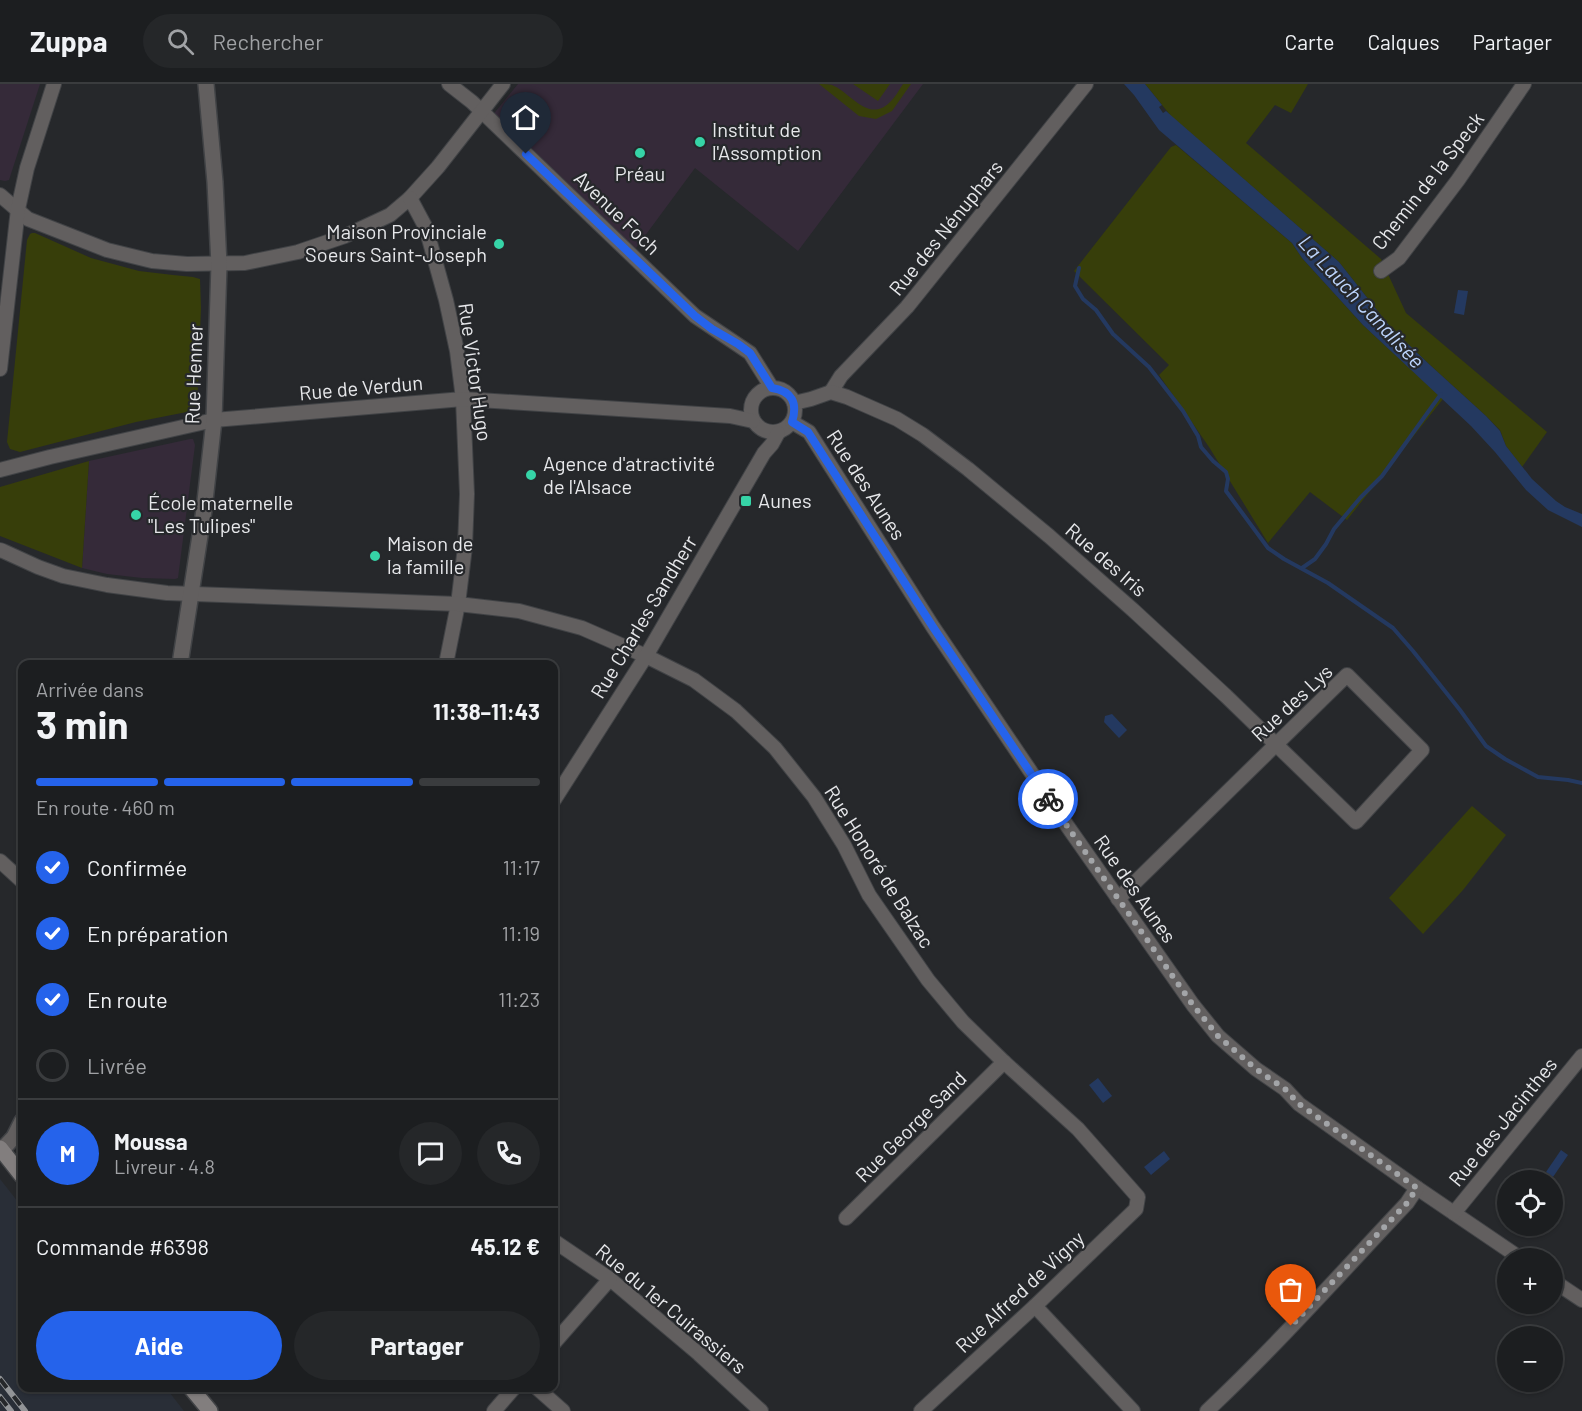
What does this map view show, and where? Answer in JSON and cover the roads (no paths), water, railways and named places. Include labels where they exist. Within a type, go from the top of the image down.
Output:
[{"type":"main road","points":[[0,1150],[18,1171]]},
{"type":"main road","points":[[194,1392],[210,1411]]},
{"type":"street","points":[[0,369],[18,209],[27,168],[54,84]]},
{"type":"street","name":"Rue Henner","points":[[181,660],[204,510],[214,420],[219,265],[215,182],[206,84]]},
{"type":"street","name":"Avenue Foch","points":[[449,84],[472,102],[695,316],[750,353],[759,367],[766,390]]},
{"type":"street","points":[[0,195],[28,219],[107,250],[152,261],[219,265],[245,263],[298,252],[335,239],[390,214],[410,198],[438,167],[503,84]]},
{"type":"street","name":"Rue des Nénuphars","points":[[831,392],[842,376],[914,298],[1086,84]]},
{"type":"street","name":"Chemin de la Speck","points":[[1381,271],[1399,258],[1458,180],[1524,84]]},
{"type":"street","name":"Rue Victor Hugo","points":[[410,198],[426,228],[446,300],[457,351],[463,399],[467,494],[465,547],[458,604],[447,660]]},
{"type":"street","points":[[757,426],[778,433],[786,429],[795,413],[794,403],[789,395],[781,390],[766,390],[754,399],[751,406],[764,453]]},
{"type":"street","points":[[794,403],[831,392]]},
{"type":"street","name":"Rue des Iris","points":[[831,392],[897,419],[923,435],[968,469],[1133,610],[1356,822]]},
{"type":"street","name":"Rue de Verdun","points":[[0,470],[214,420],[463,399],[730,416],[757,426]]},
{"type":"street","name":"Rue de Verdun","points":[[730,416],[751,406]]},
{"type":"street","name":"Rue des Aunes","points":[[792,422],[808,432],[939,636],[1061,818],[1193,1005],[1218,1036],[1256,1069],[1285,1089],[1299,1104],[1505,1248]]},
{"type":"street","name":"Rue Charles Sandherr","points":[[558,794],[645,656],[778,433]]},
{"type":"street","name":"Rue Honoré de Balzac","points":[[0,550],[63,576],[166,593],[458,604],[519,611],[582,628],[694,680],[736,711],[775,747],[814,796],[844,845],[868,895],[928,981],[963,1022],[1078,1129],[1138,1197]]},
{"type":"street","name":"Rue des Lys","points":[[1118,899],[1347,675],[1422,750],[1356,822]]},
{"type":"street","points":[[0,861],[18,877]]},
{"type":"street","name":"Rue des Jacinthes","points":[[1454,1213],[1582,1056]]},
{"type":"street","name":"Rue George Sand","points":[[846,1218],[1004,1062]]},
{"type":"street","points":[[0,1150],[14,1137],[18,1128]]},
{"type":"street","points":[[1207,1411],[1305,1312],[1407,1203],[1417,1188]]},
{"type":"street","name":"Rue Alfred de Vigny","points":[[921,1411],[1136,1209],[1138,1197]]},
{"type":"street","name":"Rue du 1er Cuirassiers","points":[[558,1244],[610,1279],[699,1354],[761,1411]]},
{"type":"street","points":[[558,1338],[610,1279]]},
{"type":"street","points":[[1563,1287],[1582,1300]]},
{"type":"street","points":[[1035,1306],[1133,1411]]},
{"type":"street","points":[[494,1411],[511,1392]]},
{"type":"street","points":[[542,1392],[564,1411]]},
{"type":"water","name":"La Lauch Canalisée","points":[[1124,84],[1145,84],[1162,105],[1159,107],[1163,113],[1166,111],[1339,262],[1391,328],[1500,431],[1506,446],[1532,479],[1556,501],[1582,514],[1582,527],[1548,510],[1526,490],[1471,426],[1363,325],[1302,258],[1292,243],[1159,130]]},
{"type":"water","points":[[1458,290],[1468,291],[1464,315],[1454,313]]},
{"type":"water","points":[[1112,714],[1127,730],[1119,738],[1104,722],[1105,716]]},
{"type":"water","points":[[1098,1078],[1112,1096],[1103,1103],[1089,1085]]},
{"type":"water","points":[[1561,1150],[1568,1155],[1558,1170],[1547,1170]]},
{"type":"water","points":[[1164,1151],[1170,1159],[1151,1175],[1144,1167]]},
{"type":"waterway","points":[[1079,268],[1075,286],[1083,299],[1096,310],[1113,334],[1149,367],[1183,411],[1198,436],[1201,447],[1226,472],[1228,479],[1226,491],[1268,548],[1328,583],[1393,628],[1460,710],[1486,746],[1538,777],[1582,783]]},
{"type":"waterway","points":[[1302,568],[1315,559],[1334,529],[1382,476],[1441,394]]},
{"type":"railway","points":[[0,1379],[25,1411]]},
{"type":"railway","points":[[0,1397],[11,1411]]},
{"type":"place","name":"Institut de l'Assomption","points":[[700,142]]},
{"type":"place","name":"Préau","points":[[640,153]]},
{"type":"place","name":"Maison Provinciale Soeurs Saint-Joseph","points":[[499,244]]},
{"type":"place","name":"Agence d'atractivité de l'Alsace","points":[[531,475]]},
{"type":"place","name":"Aunes","points":[[746,501]]},
{"type":"place","name":"École maternelle \"Les Tulipes\"","points":[[136,515]]},
{"type":"place","name":"Maison de la famille","points":[[375,556]]}]
